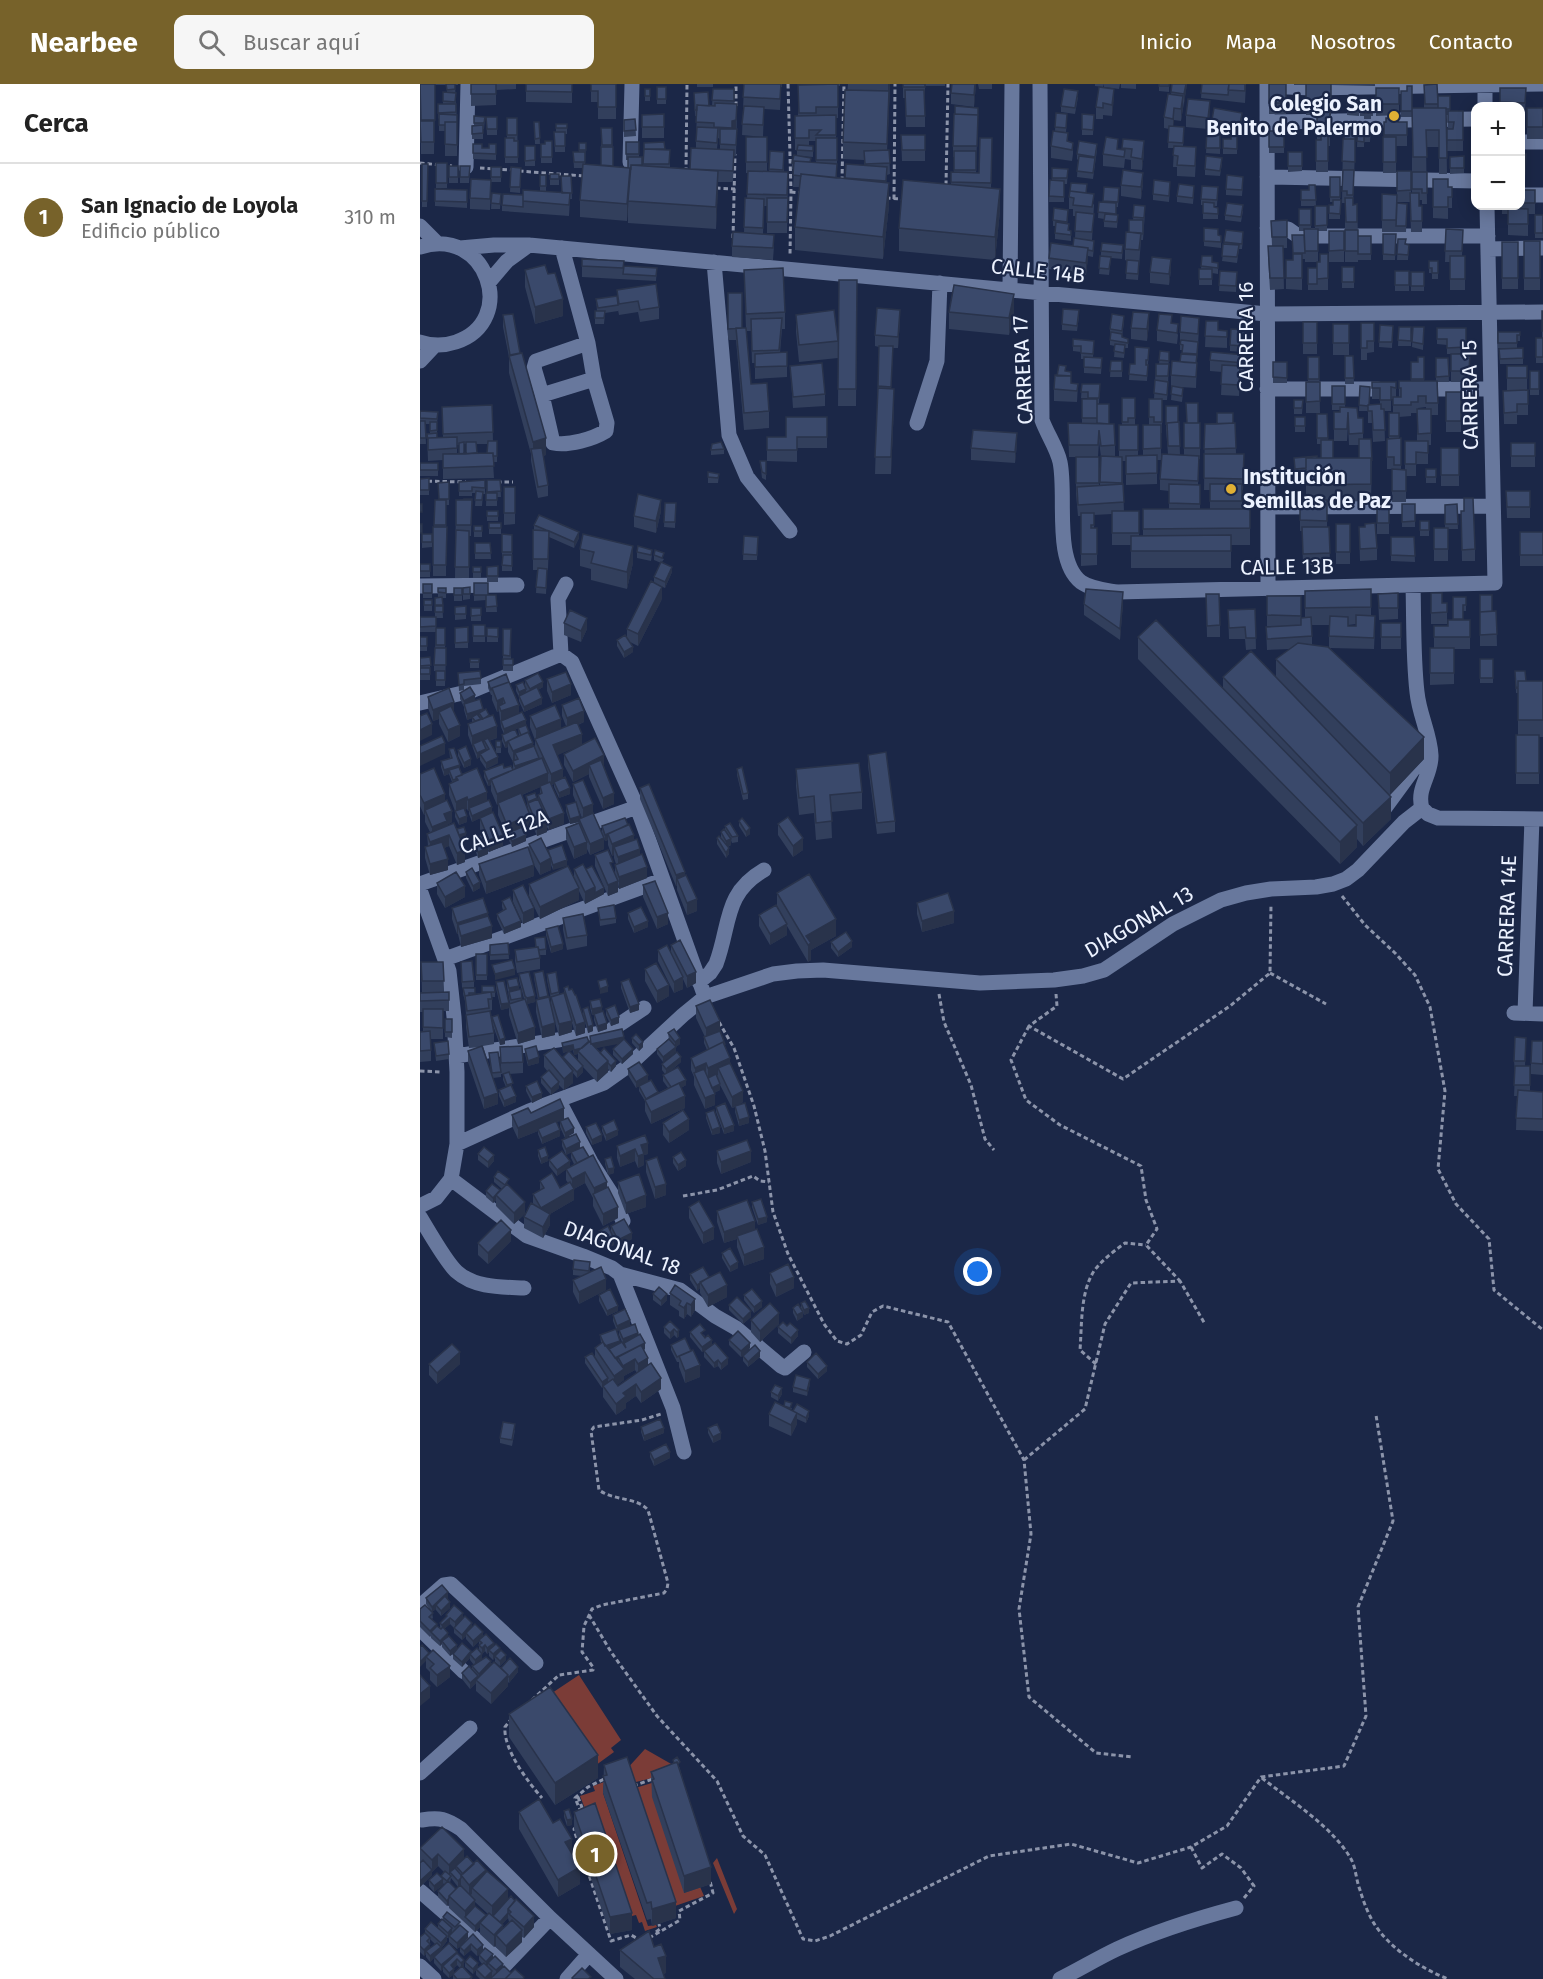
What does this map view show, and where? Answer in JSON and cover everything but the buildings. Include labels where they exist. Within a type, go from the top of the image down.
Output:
[{"type":"street","points":[[465,167],[468,84]]},
{"type":"street","points":[[629,180],[632,84]]},
{"type":"street","points":[[1010,289],[1012,84]]},
{"type":"street","name":"CARRERA 17","points":[[1040,84],[1042,420],[1060,463],[1065,555],[1071,571],[1082,582]]},
{"type":"street","points":[[1267,85],[1312,88],[1543,84]]},
{"type":"street","name":"CARRERA 16","points":[[1267,85],[1268,589]]},
{"type":"street","points":[[1485,85],[1485,102]]},
{"type":"street","points":[[1267,122],[1471,119]]},
{"type":"street","points":[[1525,142],[1543,142]]},
{"type":"street","points":[[1267,177],[1471,181]]},
{"type":"street","points":[[1525,195],[1543,195]]},
{"type":"street","name":"CARRERA 15","points":[[1487,210],[1495,583]]},
{"type":"street","points":[[420,226],[437,243]]},
{"type":"street","points":[[1267,228],[1288,229],[1298,236],[1488,242],[1543,248]]},
{"type":"street","points":[[420,247],[437,243],[460,248],[478,262],[489,282],[489,306],[478,327],[459,342],[428,344],[420,361]]},
{"type":"street","points":[[489,282],[507,261],[529,245]]},
{"type":"street","name":"CALLE 14B","points":[[460,248],[529,245],[1010,289],[1158,306],[1267,314],[1543,312]]},
{"type":"street","points":[[562,248],[588,343],[594,379],[607,423],[606,430],[599,435],[562,444],[553,443],[534,368],[536,361],[588,343]]},
{"type":"street","points":[[714,262],[729,435],[747,477],[790,531]]},
{"type":"street","points":[[917,423],[937,361],[940,283]]},
{"type":"street","points":[[542,395],[594,379]]},
{"type":"street","points":[[1267,390],[1491,388]]},
{"type":"street","points":[[1267,507],[1493,506]]},
{"type":"street","name":"CALLE 13B","points":[[1082,582],[1098,589],[1117,592],[1495,583]]},
{"type":"street","points":[[561,654],[558,598],[566,584]]},
{"type":"street","points":[[420,586],[517,585]]},
{"type":"street","points":[[1413,585],[1419,710],[1430,746],[1430,767],[1420,791],[1422,808],[1428,814],[1438,818],[1537,819]]},
{"type":"street","points":[[420,704],[471,691],[561,654]]},
{"type":"street","points":[[561,654],[572,662],[637,807],[705,997]]},
{"type":"street","points":[[1370,825],[1382,804],[1430,746]]},
{"type":"street","name":"CALLE 12A","points":[[420,884],[637,807]]},
{"type":"street","name":"DIAGONAL 13","points":[[457,1144],[509,1120],[604,1083],[705,997],[773,974],[797,971],[823,970],[980,983],[1054,980],[1083,976],[1104,970],[1173,924],[1221,900],[1271,889],[1334,884],[1346,879],[1358,870],[1391,834],[1422,808]]},
{"type":"street","name":"CARRERA 14E","points":[[1537,819],[1520,1013],[1543,1014]]},
{"type":"street","points":[[699,982],[710,973],[716,964],[732,904],[738,892],[749,879],[764,870]]},
{"type":"street","points":[[445,959],[663,880]]},
{"type":"street","points":[[420,890],[449,971],[457,1072],[457,1144],[451,1179],[436,1198],[420,1206]]},
{"type":"street","points":[[456,1056],[608,1032],[644,1008]]},
{"type":"street","points":[[559,1101],[591,1162],[611,1193],[623,1221]]},
{"type":"street","name":"DIAGONAL 18","points":[[451,1179],[527,1236],[583,1256],[612,1268],[620,1274],[680,1290],[715,1316],[736,1328],[785,1368],[804,1353]]},
{"type":"street","points":[[420,1217],[456,1271],[475,1282],[492,1286],[524,1288]]},
{"type":"street","points":[[620,1274],[673,1408],[684,1452]]},
{"type":"street","points":[[420,1606],[444,1585],[451,1584],[536,1663]]},
{"type":"street","points":[[420,1629],[464,1672]]},
{"type":"street","points":[[420,1773],[470,1728]]},
{"type":"street","points":[[421,1820],[447,1819],[461,1829],[550,1918],[616,1979]]},
{"type":"street","points":[[420,1891],[505,1965],[550,1918]]},
{"type":"street","points":[[1060,1979],[1116,1949],[1188,1921],[1236,1908]]},
{"type":"street","points":[[567,1979],[589,1954]]},
{"type":"street","points":[[420,1966],[434,1979]]},
{"type":"path","points":[[686,174],[687,84]]},
{"type":"path","points":[[736,84],[736,107]]},
{"type":"path","points":[[788,84],[791,192],[790,269]]},
{"type":"path","points":[[842,184],[844,84]]},
{"type":"path","points":[[894,199],[895,84]]},
{"type":"path","points":[[946,190],[948,84]]},
{"type":"path","points":[[732,263],[735,154]]},
{"type":"path","points":[[420,163],[594,177]]},
{"type":"path","points":[[715,188],[735,189]]},
{"type":"path","points":[[791,192],[811,193]]},
{"type":"path","points":[[883,198],[904,199]]},
{"type":"path","points":[[420,481],[466,482]]},
{"type":"path","points":[[490,482],[513,482]]},
{"type":"path","points":[[1334,884],[1365,926],[1415,975],[1430,1007],[1445,1091],[1438,1169],[1456,1204],[1489,1239],[1494,1290],[1543,1330]]},
{"type":"path","points":[[1029,1026],[1123,1078],[1230,1006],[1270,973],[1271,889]]},
{"type":"path","points":[[1270,973],[1326,1004]]},
{"type":"path","points":[[936,980],[944,1022],[971,1085],[985,1139],[994,1150]]},
{"type":"path","points":[[1054,980],[1057,1006],[1029,1026],[1011,1060],[1026,1100],[1060,1125],[1141,1166],[1146,1200],[1157,1229],[1146,1245]]},
{"type":"path","points":[[705,997],[734,1048],[754,1106],[765,1151],[773,1212],[788,1254],[824,1324],[837,1341],[847,1344],[861,1335],[872,1312],[883,1306],[948,1322],[1023,1460],[1031,1534],[1019,1609],[1029,1697],[1096,1753],[1133,1757]]},
{"type":"path","points":[[420,1071],[457,1072]]},
{"type":"path","points":[[683,1196],[717,1190],[753,1176],[760,1181],[770,1182]]},
{"type":"path","points":[[1096,1364],[1080,1350],[1085,1296],[1093,1273],[1102,1261],[1125,1243],[1146,1245],[1180,1281],[1204,1324]]},
{"type":"path","points":[[1023,1460],[1085,1409],[1105,1324],[1131,1283],[1180,1281]]},
{"type":"path","points":[[526,1706],[559,1675],[593,1670],[582,1652],[584,1626],[592,1609],[664,1593],[667,1589],[668,1583],[648,1510],[643,1504],[618,1499],[599,1490],[591,1431],[594,1427],[648,1419],[673,1408]]},
{"type":"path","points":[[589,1615],[611,1652],[657,1716],[717,1781],[743,1836],[765,1855],[803,1939],[815,1941],[830,1936],[989,1856],[1071,1844],[1138,1863],[1191,1847],[1227,1826],[1261,1777],[1344,1766],[1366,1716],[1358,1607],[1393,1521],[1376,1415]]},
{"type":"path","points":[[517,1713],[505,1727],[506,1744],[522,1769],[524,1777],[543,1798]]},
{"type":"path","points":[[584,1820],[575,1798],[588,1787],[608,1777]]},
{"type":"path","points":[[1261,1777],[1309,1815],[1339,1843],[1352,1861],[1359,1889],[1372,1920],[1385,1938],[1428,1971],[1448,1979]]},
{"type":"path","points":[[632,1789],[631,1781],[636,1785],[656,1779]]},
{"type":"path","points":[[578,1796],[585,1814]]},
{"type":"path","points":[[579,1824],[574,1828],[611,1941],[631,1935],[643,1942]]},
{"type":"path","points":[[1191,1847],[1202,1868],[1222,1854],[1241,1868],[1254,1886],[1236,1908]]},
{"type":"path","points":[[638,1944],[680,1920],[679,1911],[713,1893],[708,1873]]},
{"type":"path","points":[[699,1884],[710,1880]]},
{"type":"path","points":[[675,1914],[680,1916]]},
{"type":"path","points":[[652,1921],[663,1918]]},
{"type":"path","points":[[653,1936],[660,1929],[659,1924]]},
{"type":"path","points":[[631,1935],[632,1930]]},
{"type":"shaded area","points":[[579,1675],[621,1740],[611,1748],[614,1752],[592,1768],[543,1699]]},
{"type":"shaded area","points":[[645,1749],[673,1765],[668,1774],[636,1782],[625,1771]]},
{"type":"shaded area","points":[[604,1782],[603,1793],[648,1926],[656,1925],[657,1927],[645,1931],[636,1915],[628,1917],[580,1796],[595,1791],[593,1786]]},
{"type":"shaded area","points":[[655,1782],[704,1896],[672,1907],[632,1789]]},
{"type":"shaded area","points":[[717,1858],[737,1909],[734,1914],[713,1863]]},
{"type":"place","name":"Colegio San Benito de Palermo","points":[[1394,116]]},
{"type":"place","name":"Institución Semillas de Paz","points":[[1231,489]]},
{"type":"place","name":"San Ignacio de Loyola","points":[[595,1854]]}]
